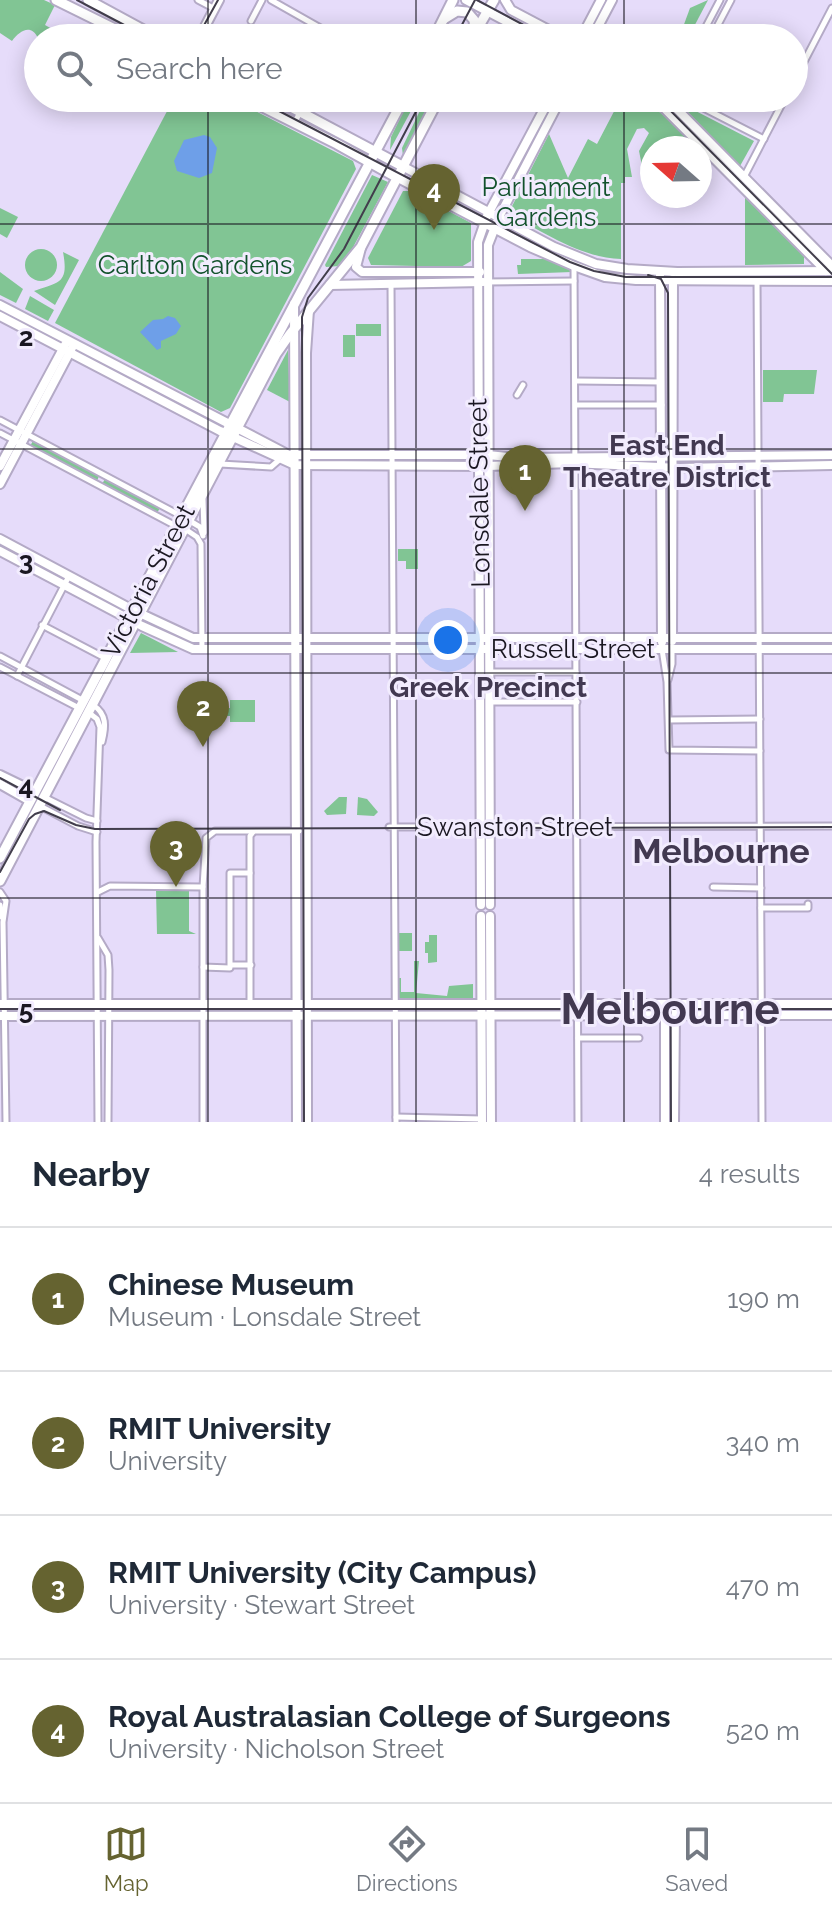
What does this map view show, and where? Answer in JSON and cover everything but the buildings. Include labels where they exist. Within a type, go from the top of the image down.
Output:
[{"type":"main road","points":[[56,0],[103,24]]},
{"type":"main road","points":[[441,24],[452,0]]},
{"type":"main road","points":[[480,24],[494,0]]},
{"type":"main road","points":[[90,1],[132,24]]},
{"type":"main road","points":[[444,19],[457,11],[467,12],[474,24]]},
{"type":"main road","points":[[274,112],[398,178]]},
{"type":"main road","points":[[300,112],[404,167]]},
{"type":"main road","name":"Victoria Street","points":[[0,881],[37,799],[397,112]]},
{"type":"main road","name":"Victoria Street","points":[[184,523],[203,494],[232,431],[276,354],[361,247],[431,112]]},
{"type":"main road","name":"Victoria Street","points":[[86,707],[107,659],[134,616]]},
{"type":"main road","name":"Victoria Street","points":[[0,858],[37,799]]},
{"type":"street","points":[[198,0],[217,4],[206,24]]},
{"type":"street","points":[[251,21],[262,0]]},
{"type":"street","points":[[271,0],[314,24]]},
{"type":"street","points":[[466,0],[511,24]]},
{"type":"street","points":[[505,0],[511,10],[538,24]]},
{"type":"street","points":[[588,24],[601,0]]},
{"type":"street","points":[[599,24],[612,0]]},
{"type":"street","points":[[707,24],[720,0]]},
{"type":"street","points":[[719,24],[731,0]]},
{"type":"street","points":[[84,15],[90,1]]},
{"type":"street","points":[[808,54],[832,8]]},
{"type":"street","points":[[709,20],[716,24]]},
{"type":"street","points":[[295,122],[300,112]]},
{"type":"street","points":[[493,228],[548,112]]},
{"type":"street","points":[[683,112],[717,155],[831,273]]},
{"type":"street","points":[[698,112],[764,139]]},
{"type":"street","points":[[742,180],[778,112]]},
{"type":"street","name":"Lonsdale Street","points":[[486,905],[483,357],[478,242],[489,211],[540,126]]},
{"type":"street","points":[[404,167],[489,211],[574,262],[660,276]]},
{"type":"street","points":[[398,178],[493,228],[605,277],[626,280],[660,276],[831,273]]},
{"type":"street","points":[[742,180],[812,257],[831,273]]},
{"type":"street","name":"Lonsdale Street","points":[[482,282],[488,272],[488,245],[493,228]]},
{"type":"street","points":[[361,247],[357,270],[391,278],[482,282],[574,281]]},
{"type":"street","points":[[804,272],[813,267],[812,257]]},
{"type":"street","points":[[574,262],[578,1122]]},
{"type":"street","points":[[330,285],[488,272]]},
{"type":"street","points":[[757,276],[831,273]]},
{"type":"street","points":[[660,276],[662,405],[667,461]]},
{"type":"street","points":[[672,276],[667,461],[669,750],[760,751]]},
{"type":"street","points":[[757,276],[762,1122]]},
{"type":"street","points":[[391,278],[386,466],[393,638],[396,1120],[486,1120],[486,916]]},
{"type":"street","points":[[294,304],[297,1122]]},
{"type":"street","points":[[0,305],[68,346],[295,461]]},
{"type":"street","points":[[307,1122],[306,348],[310,309]]},
{"type":"street","points":[[0,316],[68,346]]},
{"type":"street","points":[[0,484],[18,442],[68,346]]},
{"type":"street","points":[[576,381],[662,382]]},
{"type":"street","points":[[517,395],[523,385]]},
{"type":"street","points":[[576,405],[662,405]]},
{"type":"street","points":[[0,420],[184,523],[199,540],[201,554]]},
{"type":"street","points":[[232,431],[279,460],[386,466],[484,466],[576,460]]},
{"type":"street","points":[[0,433],[184,523],[200,527],[203,536]]},
{"type":"street","points":[[0,466],[18,442]]},
{"type":"street","points":[[306,461],[386,455],[667,461],[707,455],[832,455]]},
{"type":"street","points":[[429,466],[430,455]]},
{"type":"street","points":[[464,455],[464,466]]},
{"type":"street","points":[[707,455],[707,468]]},
{"type":"street","points":[[219,464],[271,467],[279,460]]},
{"type":"street","points":[[667,461],[707,468],[832,465]]},
{"type":"street","points":[[202,649],[203,494]]},
{"type":"street","points":[[0,539],[66,580],[134,616]]},
{"type":"street","points":[[0,551],[66,580]]},
{"type":"street","points":[[17,676],[66,580]]},
{"type":"street","name":"Russell Street","points":[[134,616],[187,648],[202,649],[485,649],[548,643]]},
{"type":"street","name":"Russell Street","points":[[134,616],[189,637],[202,638],[485,638],[667,649],[832,649]]},
{"type":"street","points":[[42,625],[107,659]]},
{"type":"street","points":[[251,638],[251,649]]},
{"type":"street","points":[[449,638],[450,649]]},
{"type":"street","name":"Russell Street","points":[[597,644],[667,638],[832,638]]},
{"type":"street","name":"Lonsdale Street","points":[[485,649],[490,672],[485,736]]},
{"type":"street","points":[[0,656],[86,707]]},
{"type":"street","points":[[9,661],[2,668],[101,711],[104,720],[97,821],[98,1122]]},
{"type":"street","points":[[490,672],[576,672]]},
{"type":"street","points":[[490,702],[577,702]]},
{"type":"street","points":[[669,720],[760,719]]},
{"type":"street","points":[[0,775],[78,826],[97,832]]},
{"type":"street","points":[[0,784],[97,821]]},
{"type":"street","points":[[203,1122],[203,887],[206,838],[215,831],[254,831],[294,825],[307,827]]},
{"type":"street","name":"Swanston Street","points":[[392,827],[832,826]]},
{"type":"street","points":[[250,1005],[250,836],[254,831]]},
{"type":"street","points":[[250,873],[230,873],[230,965],[251,965]]},
{"type":"street","points":[[97,893],[105,888],[203,887]]},
{"type":"street","points":[[713,887],[761,888]]},
{"type":"street","points":[[98,907],[100,894],[105,888]]},
{"type":"street","points":[[0,892],[6,901],[2,1004],[6,1122]]},
{"type":"street","points":[[761,908],[808,908],[808,904]]},
{"type":"street","points":[[0,905],[3,922]]},
{"type":"street","points":[[98,937],[108,955],[108,1122]]},
{"type":"street","points":[[203,967],[230,968]]},
{"type":"street","points":[[2,1004],[486,1004],[670,1015],[832,1015]]},
{"type":"street","points":[[670,1004],[674,1122]]},
{"type":"street","points":[[2,1016],[486,1015],[670,1004],[832,1004]]},
{"type":"street","points":[[665,1122],[670,1015]]},
{"type":"street","points":[[578,1038],[639,1038]]},
{"type":"green space","points":[[0,0],[44,0],[55,5],[46,24],[24,24],[24,31],[12,41],[0,33]]},
{"type":"green space","points":[[708,0],[695,24],[684,24],[690,8]]},
{"type":"green space","name":"Carlton Gardens","points":[[167,112],[257,112],[353,161],[356,169],[230,408],[221,412],[55,323]]},
{"type":"green space","points":[[403,112],[410,112],[390,150],[391,137]]},
{"type":"green space","points":[[419,112],[427,112],[403,156],[402,148]]},
{"type":"green space","name":"Parliament Gardens","points":[[614,112],[659,112],[686,136],[647,136],[649,133],[644,128],[637,129],[627,149],[632,177],[625,177],[625,183],[621,183],[621,259],[577,249],[508,214],[549,134],[568,178],[588,139],[597,144]]},
{"type":"green space","points":[[688,112],[698,112],[754,141],[740,166]]},
{"type":"green space","points":[[372,175],[388,182],[350,253],[339,266],[326,267],[325,265]]},
{"type":"green space","points":[[403,191],[411,191],[471,223],[471,261],[461,267],[371,265],[368,258]]},
{"type":"green space","points":[[745,196],[804,256],[804,264],[745,265]]},
{"type":"green space","points":[[0,208],[18,217],[7,238],[0,234]]},
{"type":"green space","points":[[41,249],[52,254],[57,265],[52,276],[41,281],[30,276],[25,265],[30,254]]},
{"type":"green space","points":[[63,252],[79,260],[55,305],[34,291],[50,286],[63,276]]},
{"type":"green space","points":[[521,259],[551,259],[572,269],[572,272],[518,274],[517,265],[521,265]]},
{"type":"green space","points":[[0,272],[23,289],[16,303],[0,295]]},
{"type":"green space","points":[[30,296],[54,310],[48,321],[25,309]]},
{"type":"green space","points":[[356,324],[381,324],[381,336],[356,336]]},
{"type":"green space","points":[[343,335],[355,335],[355,357],[343,357]]},
{"type":"green space","points":[[288,350],[290,402],[267,390]]},
{"type":"green space","points":[[763,370],[817,370],[814,394],[784,394],[783,402],[763,402]]},
{"type":"green space","points":[[33,441],[99,476],[97,481],[30,446]]},
{"type":"green space","points":[[105,479],[160,508],[157,513],[102,484]]},
{"type":"green space","points":[[398,549],[418,549],[418,569],[406,569],[406,561],[398,561]]},
{"type":"green space","points":[[141,633],[178,652],[130,653]]},
{"type":"green space","points":[[230,700],[255,700],[255,722],[230,722],[230,716],[222,716],[222,708],[230,708]]},
{"type":"green space","points":[[339,797],[347,797],[346,814],[327,815],[324,811]]},
{"type":"green space","points":[[358,797],[367,799],[378,812],[374,816],[357,815]]},
{"type":"green space","points":[[156,890],[189,890],[189,931],[196,934],[157,934]]},
{"type":"green space","points":[[398,933],[412,933],[412,951],[398,951]]},
{"type":"green space","points":[[429,935],[437,935],[437,962],[428,963],[428,953],[425,953]]},
{"type":"green space","points":[[414,961],[419,961],[416,993],[447,996],[449,986],[473,984],[473,1000],[399,1001],[398,978],[401,978],[401,992],[414,992]]},
{"type":"water","points":[[204,135],[210,137],[217,148],[212,173],[199,178],[177,171],[174,161],[184,140]]},
{"type":"water","points":[[168,316],[175,318],[181,326],[176,334],[161,341],[161,348],[157,350],[140,332],[153,320]]},
{"type":"tram line","points":[[77,0],[122,24]]},
{"type":"tram line","points":[[205,24],[218,0]]},
{"type":"tram line","points":[[462,24],[475,0]]},
{"type":"tram line","points":[[477,0],[522,24]]},
{"type":"tram line","points":[[281,112],[570,262],[594,271],[626,277],[832,277]]},
{"type":"tram line","points":[[304,1122],[302,317],[308,298],[344,249],[416,112]]},
{"type":"tram line","points":[[672,112],[832,274]]},
{"type":"tram line","points":[[648,275],[661,279],[668,293],[671,1122]]},
{"type":"tram line","points":[[0,778],[60,810]]},
{"type":"tram line","points":[[0,872],[29,819],[44,811],[76,825],[95,829],[832,827]]},
{"type":"tram line","points":[[0,1009],[832,1009]]},
{"type":"place","name":"Royal Australasian College of Surgeons","points":[[434,230]]},
{"type":"place","name":"Chinese Museum","points":[[525,511]]},
{"type":"place","name":"RMIT University","points":[[203,747]]},
{"type":"place","name":"RMIT University (City Campus)","points":[[176,887]]},
{"type":"district","name":"East End Theatre District","points":[[667,461]]},
{"type":"district","name":"Greek Precinct","points":[[488,687]]},
{"type":"district","name":"Melbourne","points":[[721,851]]},
{"type":"district","name":"Melbourne","points":[[670,1009]]}]
